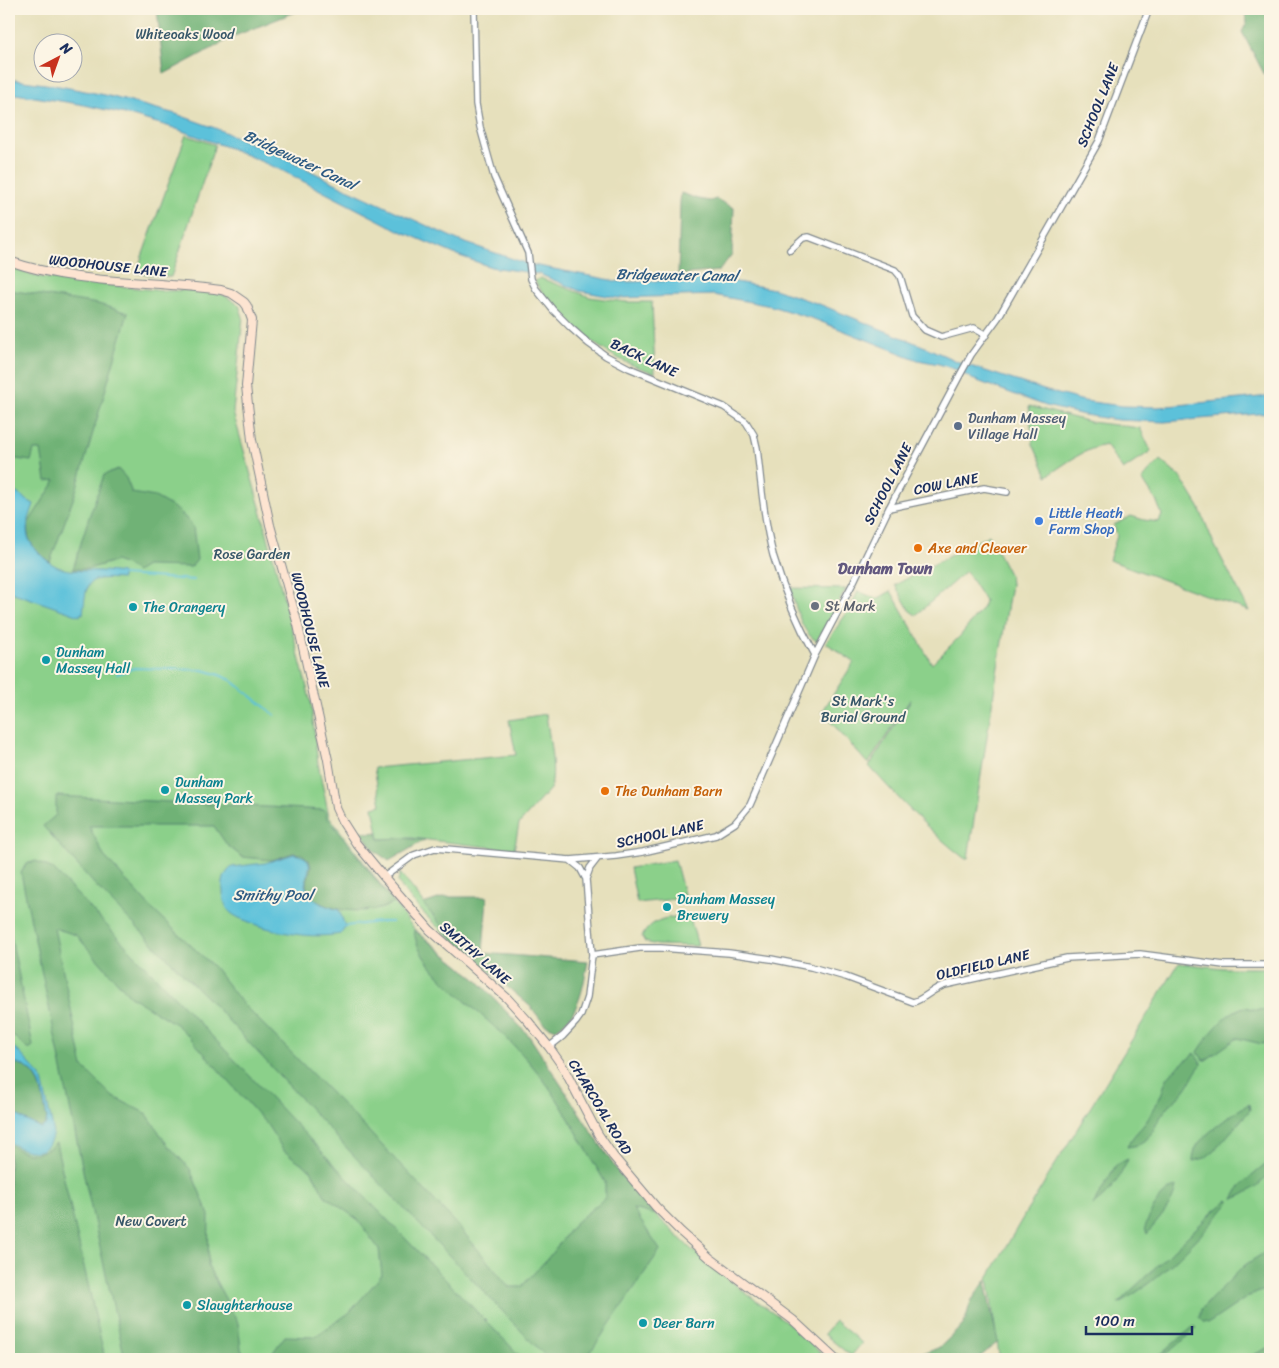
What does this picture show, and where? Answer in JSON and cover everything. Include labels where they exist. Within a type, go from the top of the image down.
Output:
[{"type":"main road","name":"WOODHOUSE LANE","points":[[9,261],[60,275],[221,290],[231,293],[247,306],[252,320],[246,386],[252,440],[270,525],[298,624],[328,760],[336,808],[356,842],[384,877]]},
{"type":"main road","name":"SMITHY LANE","points":[[384,877],[430,930],[507,998],[549,1047]]},
{"type":"main road","name":"CHARCOAL ROAD","points":[[549,1047],[575,1089],[598,1134],[613,1156],[656,1207],[680,1232],[710,1258],[792,1320],[835,1359]]},
{"type":"street","name":"BACK LANE","points":[[474,9],[476,104],[480,127],[494,177],[529,257],[530,275],[536,289],[552,310],[588,343],[606,356],[629,368],[724,407],[746,422],[754,435],[757,448],[768,530],[776,562],[797,619],[815,655]]},
{"type":"street","name":"SCHOOL LANE","points":[[570,860],[597,859],[643,852],[704,839],[716,835],[735,823],[750,805],[815,655],[889,508],[968,361],[998,318],[1099,141],[1149,9]]},
{"type":"street","points":[[790,250],[803,238],[809,237],[895,270],[900,276],[912,316],[925,330],[941,337],[974,328],[986,334]]},
{"type":"street","name":"COW LANE","points":[[889,508],[984,488],[1008,492]]},
{"type":"street","points":[[384,877],[414,854],[435,848],[570,860],[580,868],[586,879],[592,955],[587,997],[581,1015],[570,1029],[549,1047]]},
{"type":"street","points":[[586,879],[590,868],[597,859]]},
{"type":"street","name":"OLDFIELD LANE","points":[[592,955],[640,948],[661,948],[729,953],[771,959],[812,967],[846,977],[913,1002],[919,1000],[934,988],[945,985],[1083,956],[1140,954],[1224,965],[1270,965]]},
{"type":"green space","name":"Whiteoaks Wood","points":[[157,9],[303,9],[237,35],[164,74]]},
{"type":"green space","points":[[1270,9],[1270,85],[1242,32],[1247,22],[1244,10]]},
{"type":"green space","points":[[186,135],[215,145],[171,277],[136,273]]},
{"type":"green space","points":[[681,193],[698,199],[710,201],[716,199],[734,208],[732,254],[719,271],[678,275]]},
{"type":"green space","name":"Dunham Massey Park","points":[[9,267],[40,277],[163,291],[201,290],[224,295],[239,305],[243,317],[233,412],[262,514],[311,703],[318,764],[329,816],[414,929],[477,980],[529,1036],[618,1172],[656,1215],[691,1249],[747,1294],[790,1324],[827,1359],[9,1359]]},
{"type":"green space","points":[[540,278],[590,297],[626,302],[652,302],[655,373],[621,360],[582,334],[550,303],[535,281]]},
{"type":"green space","points":[[9,290],[98,304],[128,313],[75,494],[50,562],[40,555],[32,545],[28,528],[29,522],[56,480],[46,481],[41,450],[34,450],[31,461],[9,458],[9,408],[11,400],[9,397]]},
{"type":"green space","points":[[1029,406],[1090,422],[1140,428],[1151,451],[1123,470],[1106,445],[1090,449],[1047,476],[1033,444]]},
{"type":"green space","points":[[1160,460],[1181,478],[1199,507],[1214,544],[1249,611],[1109,560],[1117,536],[1114,525],[1131,516],[1159,522],[1162,515],[1157,502],[1142,479]]},
{"type":"green space","points":[[118,469],[126,478],[132,493],[155,497],[178,510],[193,526],[197,560],[191,567],[146,566],[136,572],[126,565],[115,561],[88,569],[73,569],[104,475]]},
{"type":"green space","name":"St Mark's Burial Ground","points":[[989,535],[1010,576],[1011,584],[968,858],[964,858],[926,826],[869,766],[911,700],[868,764],[822,712],[854,662],[826,643],[851,607],[858,591],[877,599],[891,591],[932,664],[961,635],[983,607],[985,601],[966,571],[916,615],[910,611],[895,585]]},
{"type":"green space","points":[[790,588],[846,589],[817,641],[806,631]]},
{"type":"green space","points":[[546,714],[553,773],[552,782],[550,789],[519,824],[514,850],[412,838],[379,839],[373,807],[381,805],[374,768],[516,755],[509,720]]},
{"type":"green space","points":[[56,796],[325,810],[327,817],[394,903],[381,909],[364,911],[345,910],[320,903],[314,899],[306,885],[311,867],[309,860],[302,854],[293,853],[272,860],[242,857],[227,845],[214,826],[89,826],[104,856],[152,909],[214,967],[243,1004],[355,1117],[455,1222],[509,1287],[521,1287],[548,1258],[575,1223],[605,1198],[605,1182],[561,1105],[541,1077],[512,1044],[433,969],[418,947],[414,930],[477,980],[529,1036],[618,1172],[656,1215],[633,1209],[660,1250],[586,1359],[548,1359],[356,1158],[211,1002],[96,886],[43,826],[56,815]]},
{"type":"green space","points":[[360,831],[377,832],[379,839],[425,840],[389,861],[375,851]]},
{"type":"green space","points":[[675,860],[685,898],[637,903],[630,868]]},
{"type":"green space","name":"New Covert","points":[[36,861],[53,869],[364,1196],[523,1359],[268,1359],[285,1336],[314,1337],[349,1313],[382,1275],[379,1249],[357,1219],[325,1196],[311,1170],[284,1151],[268,1126],[177,1025],[130,996],[76,935],[54,928],[83,1067],[112,1096],[147,1114],[166,1143],[190,1169],[209,1215],[208,1266],[238,1323],[241,1349],[246,1359],[125,1359],[86,1185],[21,873],[26,864]]},
{"type":"green space","points":[[400,873],[456,943],[410,899],[398,882]]},
{"type":"green space","points":[[444,897],[487,897],[483,953],[588,961],[579,1000],[564,1023],[556,1029],[544,1024],[531,1007],[456,943],[423,904]]},
{"type":"green space","points":[[674,917],[690,918],[698,946],[657,945],[645,942],[642,937],[651,925],[659,920]]},
{"type":"green space","points":[[9,926],[33,1046],[28,1050],[9,1034]]},
{"type":"green space","points":[[1179,963],[1223,968],[1270,968],[1270,1359],[1007,1359],[999,1355],[988,1278],[1025,1214]]},
{"type":"green space","points":[[1244,1007],[1258,1010],[1270,1009],[1270,1041],[1262,1044],[1237,1038],[1206,1060],[1203,1060],[1198,1052],[1212,1032],[1230,1014]]},
{"type":"green space","points":[[1195,1053],[1202,1064],[1185,1090],[1166,1109],[1146,1140],[1139,1145],[1127,1147],[1150,1116],[1168,1077]]},
{"type":"green space","points":[[9,1062],[28,1069],[38,1081],[47,1118],[46,1124],[41,1128],[9,1109]]},
{"type":"green space","points":[[1249,1104],[1250,1110],[1215,1150],[1205,1158],[1193,1161],[1195,1149],[1203,1138],[1222,1122]]},
{"type":"green space","points":[[56,1143],[105,1359],[9,1359],[9,1144],[33,1154],[44,1151]]},
{"type":"green space","points":[[1128,1159],[1114,1185],[1093,1205],[1116,1165]]},
{"type":"green space","points":[[1270,1161],[1270,1174],[1253,1189],[1233,1199],[1241,1185]]},
{"type":"green space","points":[[1176,1186],[1169,1205],[1147,1234],[1145,1227],[1156,1203]]},
{"type":"green space","points":[[1228,1200],[1230,1202],[1219,1215],[1178,1258],[1148,1284],[1118,1303],[1212,1213]]},
{"type":"green space","points":[[1270,1249],[1270,1288],[1249,1296],[1209,1323],[1203,1322],[1199,1318],[1201,1309],[1245,1265]]},
{"type":"green space","points":[[987,1279],[986,1287],[998,1342],[981,1356],[981,1359],[901,1359],[915,1353],[928,1352],[940,1347],[964,1324],[971,1301]]},
{"type":"green space","points":[[835,1321],[862,1343],[851,1356],[824,1334]]},
{"type":"green space","points":[[1194,1326],[1196,1328],[1175,1347],[1163,1356],[1151,1359],[1161,1354]]},
{"type":"green space","points":[[1270,1347],[1270,1359],[1244,1359]]},
{"type":"water","points":[[9,79],[105,95],[176,114],[215,128],[289,160],[460,241],[528,264],[621,282],[715,278],[774,289],[819,304],[961,363],[1084,401],[1122,406],[1158,407],[1270,396],[1270,413],[1164,422],[1118,420],[1084,415],[1046,406],[972,379],[957,370],[918,360],[814,319],[771,306],[714,295],[618,298],[580,291],[539,274],[491,267],[454,254],[396,229],[283,171],[235,150],[171,127],[79,104],[9,93]]},
{"type":"water","points":[[9,489],[34,504],[28,524],[28,535],[33,546],[46,560],[66,570],[122,573],[122,579],[101,579],[90,583],[86,593],[83,614],[81,613],[80,616],[11,592],[9,586]]},
{"type":"water","name":"Smithy Pool","points":[[294,854],[306,858],[308,861],[309,869],[305,885],[314,899],[339,910],[345,926],[341,934],[317,936],[281,932],[240,918],[227,908],[223,897],[223,884],[229,869],[265,863]]},
{"type":"water","points":[[9,1044],[41,1076],[53,1128],[52,1138],[48,1145],[38,1151],[24,1150],[9,1142],[9,1109],[41,1128],[46,1124],[47,1118],[38,1081],[28,1069],[9,1062]]},
{"type":"waterway","points":[[122,575],[194,580]]},
{"type":"waterway","points":[[117,674],[134,668],[203,670],[231,680],[275,715]]},
{"type":"waterway","points":[[345,926],[392,922]]},
{"type":"place","name":"Dunham Massey Village Hall","points":[[958,426]]},
{"type":"place","name":"Little Heath Farm Shop","points":[[1039,521]]},
{"type":"place","name":"Axe and Cleaver","points":[[918,548]]},
{"type":"place","name":"St Mark","points":[[815,606]]},
{"type":"place","name":"The Orangery","points":[[133,607]]},
{"type":"place","name":"Dunham Massey Hall","points":[[46,660]]},
{"type":"place","name":"Dunham Massey Park","points":[[165,790]]},
{"type":"place","name":"The Dunham Barn","points":[[605,791]]},
{"type":"place","name":"Dunham Massey Brewery","points":[[667,907]]},
{"type":"place","name":"Slaughterhouse","points":[[187,1305]]},
{"type":"place","name":"Deer Barn","points":[[643,1323]]},
{"type":"district","name":"Dunham Town","points":[[885,568]]},
{"type":"water label","name":"Bridgewater Canal","points":[[300,160]]},
{"type":"water label","name":"Bridgewater Canal","points":[[677,275]]},
{"type":"park label","name":"Rose Garden","points":[[252,554]]}]
